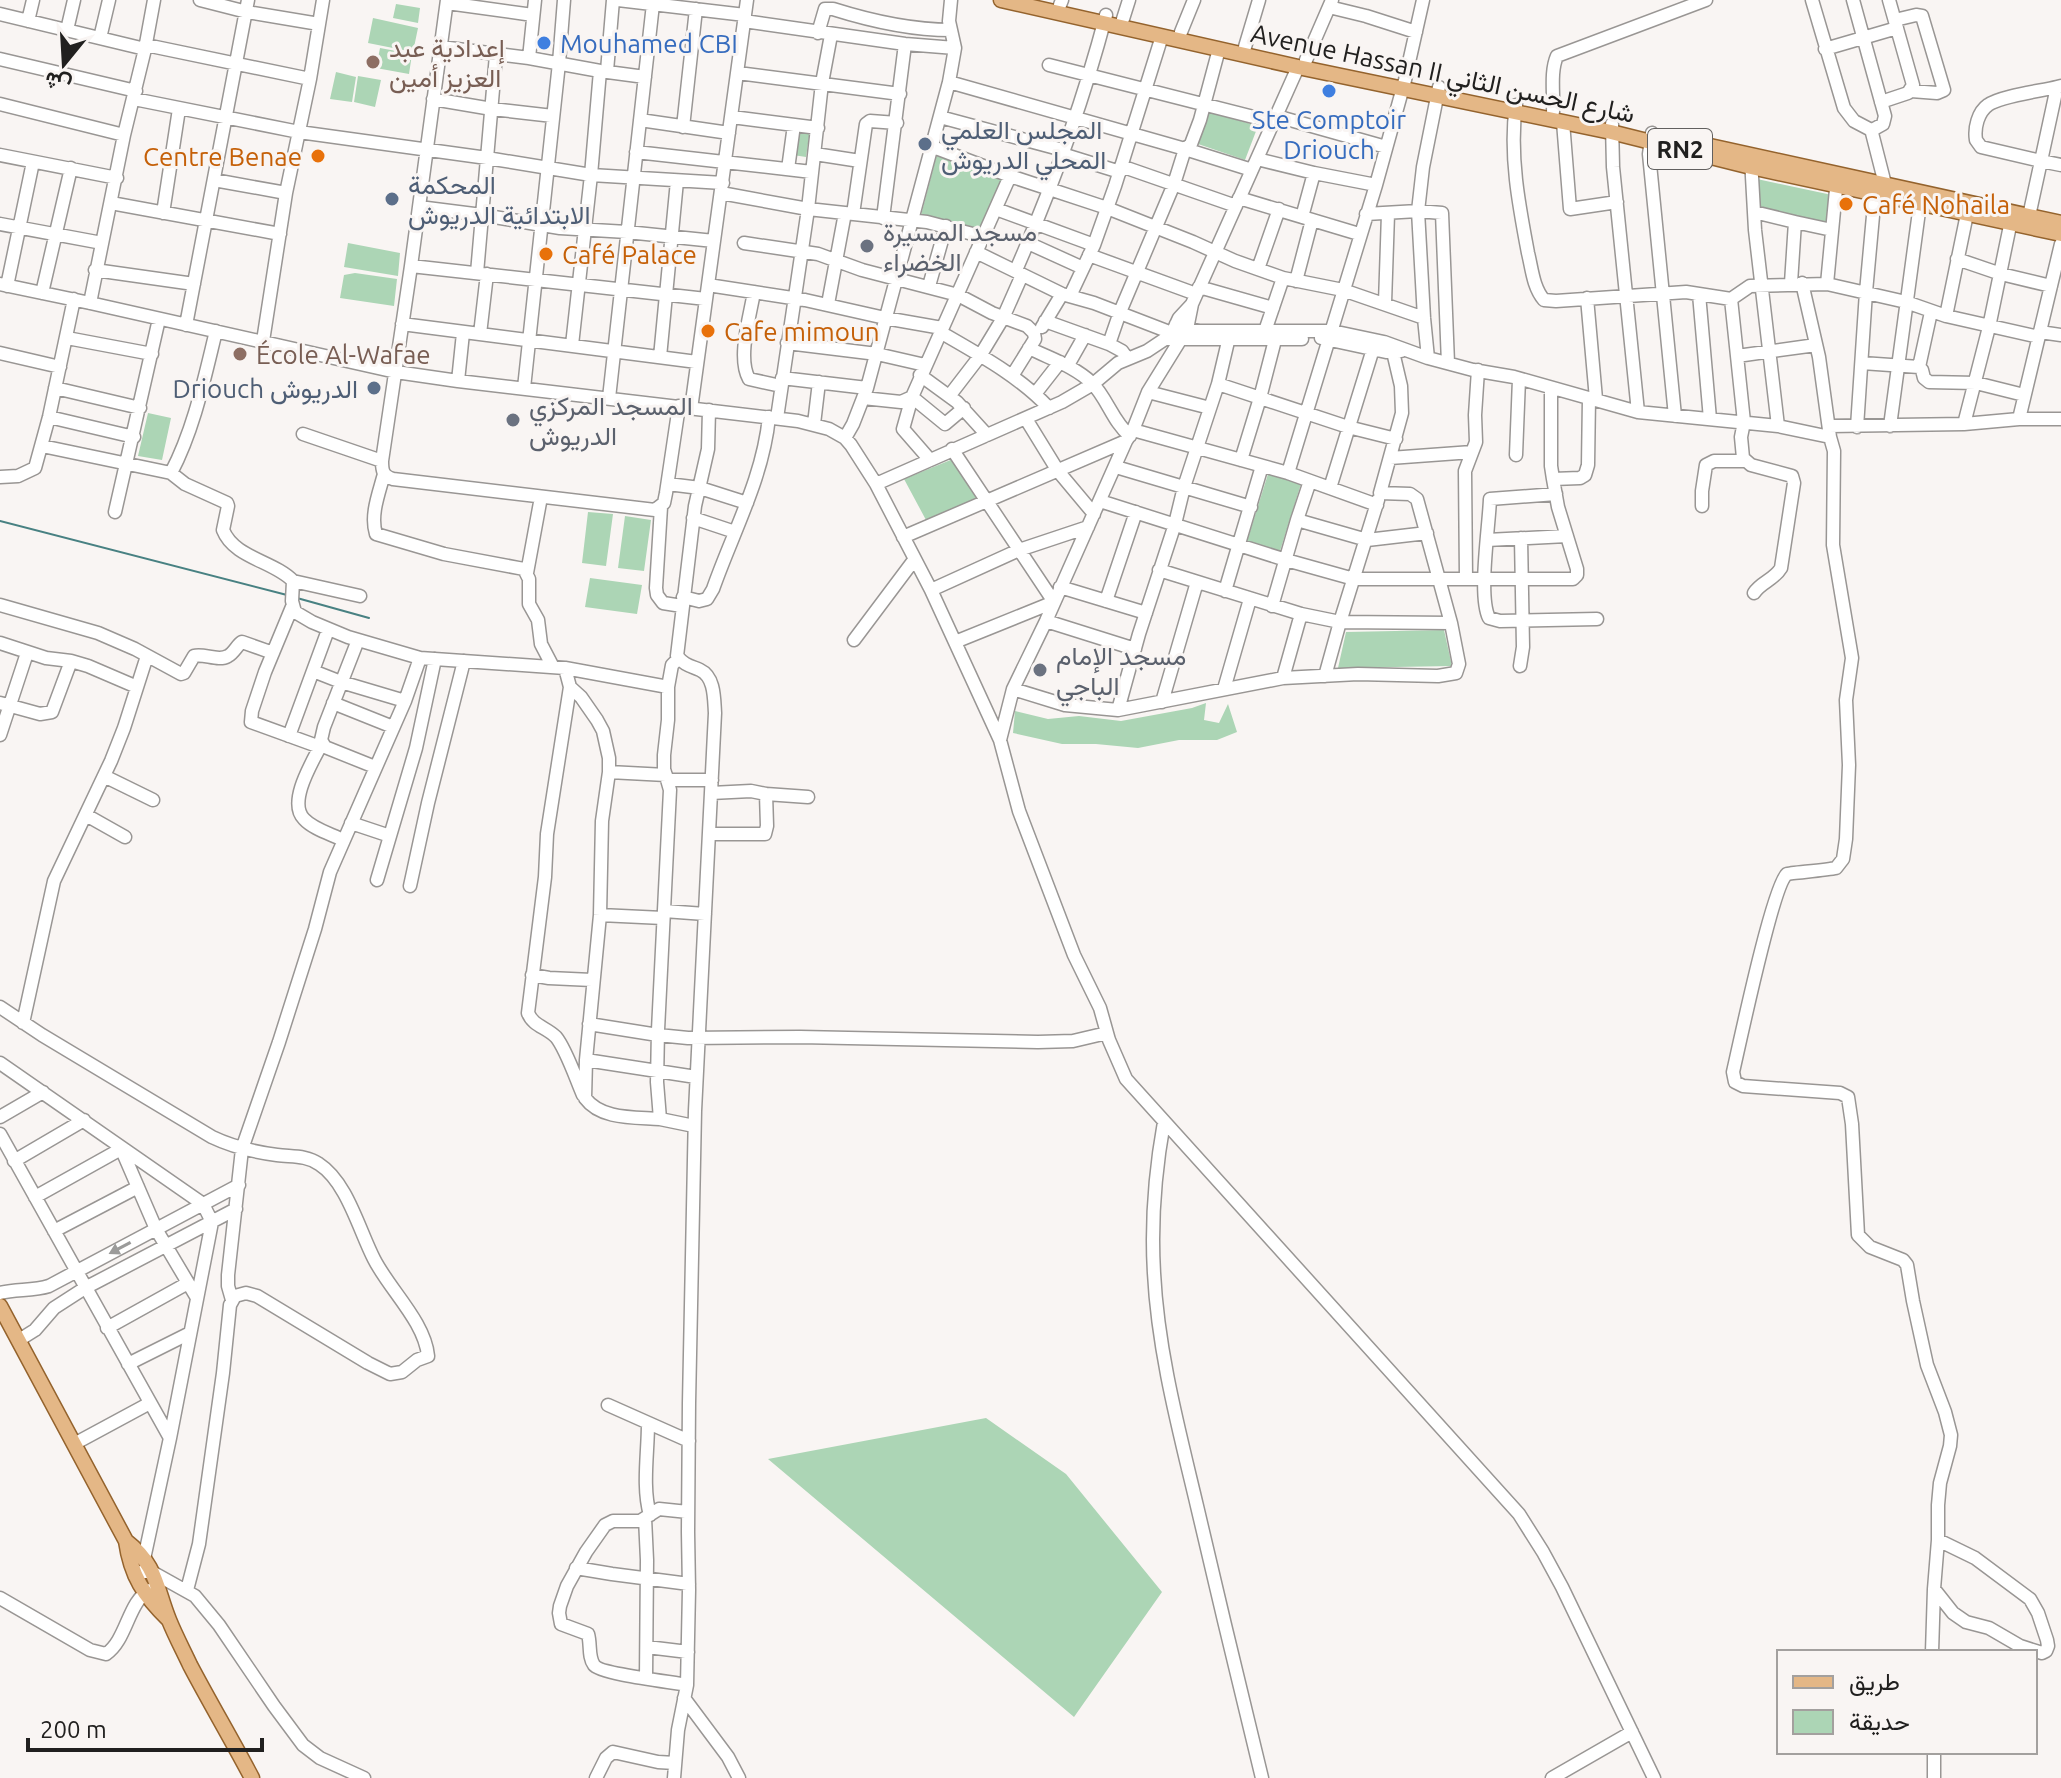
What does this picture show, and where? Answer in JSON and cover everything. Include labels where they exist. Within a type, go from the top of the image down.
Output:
[{"type":"main road","name":"Avenue Hassan II شارع الحسن الثاني","points":[[1001,0],[1105,19],[1123,19],[1245,47],[1302,64]]},
{"type":"main road","name":"Avenue Hassan II شارع الحسن الثاني","points":[[1040,0],[1061,2],[1162,36],[1611,128],[2011,218],[2061,234]]},
{"type":"main road","name":"Avenue Hassan II شارع الحسن الثاني","points":[[1880,189],[1920,204],[1967,214],[2011,218],[2029,216],[2061,223]]},
{"type":"main road","points":[[0,1306],[126,1541],[165,1584],[169,1620]]},
{"type":"main road","points":[[126,1541],[135,1576],[144,1593],[169,1620],[252,1778]]},
{"type":"street","points":[[28,21],[33,0]]},
{"type":"street","points":[[67,30],[74,0]]},
{"type":"street","points":[[100,38],[109,0]]},
{"type":"street","points":[[90,303],[154,0]]},
{"type":"street","points":[[200,0],[248,6],[319,24]]},
{"type":"street","points":[[263,341],[286,193],[323,0]]},
{"type":"street","points":[[529,58],[535,0]]},
{"type":"street","points":[[524,388],[564,0]]},
{"type":"street","points":[[572,345],[603,71],[615,0],[704,7],[824,34],[955,48]]},
{"type":"street","points":[[747,0],[697,362],[661,507],[656,576],[657,595],[663,603],[707,599],[762,459],[782,382],[808,209],[822,83],[825,9],[924,30],[951,30]]},
{"type":"street","points":[[845,438],[865,393],[877,354],[949,82],[955,48],[949,21],[951,0]]},
{"type":"street","points":[[1123,19],[1129,0]]},
{"type":"street","points":[[1181,32],[1194,0]]},
{"type":"street","points":[[1245,47],[1259,0]]},
{"type":"street","points":[[1288,473],[1376,185],[1423,0]]},
{"type":"street","points":[[1617,202],[1570,209],[1554,71],[1557,56],[1706,0]]},
{"type":"street","points":[[1812,0],[1846,113],[1873,131]]},
{"type":"street","points":[[1853,0],[1885,121],[1873,131]]},
{"type":"street","points":[[1889,0],[1912,77],[1911,91]]},
{"type":"street","points":[[527,573],[519,568],[444,554],[376,534],[374,522],[447,1],[506,6],[533,15]]},
{"type":"street","points":[[609,398],[645,77],[660,3]]},
{"type":"street","points":[[1000,740],[1013,689],[1148,392],[1172,354],[1178,332],[1254,164],[1331,3],[1416,32]]},
{"type":"street","points":[[186,325],[248,6]]},
{"type":"street","points":[[683,127],[704,7]]},
{"type":"street","points":[[0,14],[100,38],[310,79]]},
{"type":"street","points":[[1825,49],[1916,15],[1922,16],[1944,90],[1937,93],[1911,91],[1881,102]]},
{"type":"street","points":[[950,395],[980,356],[1003,318],[1075,117],[1105,19]]},
{"type":"street","points":[[1012,376],[1088,256],[1107,208],[1162,36]]},
{"type":"street","points":[[883,218],[905,44]]},
{"type":"street","points":[[441,47],[645,77]]},
{"type":"street","points":[[1109,344],[1174,184],[1185,149],[1191,144],[1219,49]]},
{"type":"street","points":[[480,334],[482,215],[496,55]]},
{"type":"street","points":[[0,59],[225,119],[591,175],[677,181],[722,188],[808,209],[913,220],[984,237]]},
{"type":"street","points":[[1049,65],[1386,147]]},
{"type":"street","points":[[738,73],[900,94]]},
{"type":"street","points":[[949,82],[1185,149],[1376,185]]},
{"type":"street","points":[[2029,216],[2041,161],[2056,112],[2059,86],[1995,101],[1983,110],[1977,122],[1976,140],[1981,147],[2041,161],[2061,165]]},
{"type":"street","points":[[1428,358],[1418,211],[1423,167],[1439,91]]},
{"type":"street","points":[[433,99],[553,116]]},
{"type":"street","points":[[0,104],[124,135]]},
{"type":"street","points":[[163,213],[179,109]]},
{"type":"street","points":[[1516,109],[1520,211],[1535,284],[1541,297],[1548,301],[1692,292],[1731,299],[1746,287],[1827,284],[1906,302],[1989,327],[2061,335]]},
{"type":"street","points":[[732,117],[818,128]]},
{"type":"street","points":[[940,117],[1238,202],[1279,209],[1359,234]]},
{"type":"street","points":[[640,120],[729,133]]},
{"type":"street","points":[[828,304],[867,122],[897,123]]},
{"type":"street","points":[[788,169],[794,125]]},
{"type":"street","points":[[1611,128],[1638,412]]},
{"type":"street","points":[[1857,427],[1866,292],[1880,189],[1873,131]]},
{"type":"street","points":[[1651,138],[1649,154],[1675,416]]},
{"type":"street","points":[[933,147],[1107,208],[1258,269],[1290,280],[1343,290],[1424,318]]},
{"type":"street","points":[[636,152],[812,172]]},
{"type":"street","points":[[815,154],[860,161]]},
{"type":"street","points":[[0,155],[117,178]]},
{"type":"street","points":[[1751,161],[1778,426]]},
{"type":"street","points":[[33,162],[3,285],[396,372],[814,424],[845,438],[876,484],[931,590],[1000,740],[1019,811],[1126,1079],[1519,1514],[1562,1587],[1654,1778]]},
{"type":"street","points":[[42,293],[71,168]]},
{"type":"street","points":[[1241,460],[1260,398],[1273,308],[1290,280],[1307,218],[1314,173]]},
{"type":"street","points":[[930,460],[903,429],[912,397],[1010,176]]},
{"type":"street","points":[[214,180],[286,193]]},
{"type":"street","points":[[1827,284],[1837,180]]},
{"type":"street","points":[[660,357],[677,181]]},
{"type":"street","points":[[111,203],[280,234]]},
{"type":"street","points":[[1890,426],[1920,204]]},
{"type":"street","points":[[419,207],[540,226],[714,241]]},
{"type":"street","points":[[996,209],[1037,224],[1088,256]]},
{"type":"street","points":[[1258,269],[1279,209]]},
{"type":"street","points":[[1754,212],[1832,230]]},
{"type":"street","points":[[1366,214],[1442,213],[1448,363]]},
{"type":"street","points":[[1385,303],[1388,214]]},
{"type":"street","points":[[1946,316],[1967,214]]},
{"type":"street","points":[[1964,424],[1989,327],[2011,218]]},
{"type":"street","points":[[1795,222],[1797,283],[1816,345],[1834,451],[1833,545],[1852,658],[1846,700],[1849,765],[1845,853],[1836,868],[1793,872],[1782,881],[1733,1072],[1735,1082],[1743,1086],[1840,1093],[1849,1099],[1858,1235],[1870,1247],[1903,1260],[1907,1265],[1927,1365],[1949,1425],[1950,1446],[1940,1483],[1938,1505],[1932,1650]]},
{"type":"street","points":[[0,224],[102,243]]},
{"type":"street","points":[[929,286],[946,226]]},
{"type":"street","points":[[744,243],[801,250],[895,280],[958,295],[1003,318],[1020,323],[1035,336]]},
{"type":"street","points":[[1028,243],[1088,256],[1195,295],[1273,308]]},
{"type":"street","points":[[2019,419],[2061,244]]},
{"type":"street","points":[[976,252],[1066,295],[1178,332],[1331,335],[1519,379],[1638,412],[1829,432],[1857,427],[2061,419]]},
{"type":"street","points":[[1957,259],[2051,286]]},
{"type":"street","points":[[411,266],[665,295],[754,292],[828,304],[941,330],[1012,376],[1049,408]]},
{"type":"street","points":[[95,270],[194,284]]},
{"type":"street","points":[[754,292],[745,344],[744,368],[749,379],[819,382],[901,402],[912,397]]},
{"type":"street","points":[[1699,294],[1710,419]]},
{"type":"street","points":[[1553,479],[1580,478],[1587,471],[1592,399],[1587,298]]},
{"type":"street","points":[[0,477],[18,476],[35,468],[74,299]]},
{"type":"street","points":[[1731,299],[1744,422],[1741,445],[1745,461]]},
{"type":"street","points":[[1931,312],[1919,367],[1924,378],[1929,382],[1976,383],[2024,395]]},
{"type":"street","points":[[115,512],[159,319]]},
{"type":"street","points":[[1045,321],[1109,344],[1122,351],[1127,358]]},
{"type":"street","points":[[402,324],[697,362]]},
{"type":"street","points":[[171,473],[192,423],[216,331]]},
{"type":"street","points":[[876,484],[1049,408],[1093,384],[1127,358],[1147,351],[1178,332]]},
{"type":"street","points":[[458,381],[463,333]]},
{"type":"street","points":[[1118,710],[1218,384],[1230,334]]},
{"type":"street","points":[[1035,394],[1064,364],[1085,335]]},
{"type":"street","points":[[1331,335],[1373,349],[1397,349]]},
{"type":"street","points":[[67,338],[152,354]]},
{"type":"street","points":[[787,343],[877,354],[923,370],[964,408],[987,435]]},
{"type":"street","points":[[1737,356],[1816,345]]},
{"type":"street","points":[[1029,348],[1064,364],[1093,384],[1117,423],[1129,436]]},
{"type":"street","points":[[1330,488],[1373,349]]},
{"type":"street","points":[[1325,676],[1402,413],[1397,349]]},
{"type":"street","points":[[0,353],[60,367]]},
{"type":"street","points":[[1862,363],[1919,367]]},
{"type":"street","points":[[1466,578],[1465,471],[1476,442],[1478,370]]},
{"type":"street","points":[[1516,455],[1519,379]]},
{"type":"street","points":[[814,424],[819,382]]},
{"type":"street","points":[[1218,384],[1348,427],[1396,439]]},
{"type":"street","points":[[55,388],[140,408]]},
{"type":"street","points":[[1100,501],[1354,579],[1569,579],[1576,576],[1577,569],[1551,466],[1551,388]]},
{"type":"street","points":[[1148,392],[1210,408]]},
{"type":"street","points":[[912,397],[945,424],[964,408]]},
{"type":"street","points":[[678,659],[693,518],[708,449],[709,410]]},
{"type":"street","points":[[49,417],[134,437]]},
{"type":"street","points":[[1026,419],[1091,521]]},
{"type":"street","points":[[303,434],[383,468],[393,479],[646,510],[661,507]]},
{"type":"street","points":[[903,537],[1058,471],[1129,436],[1197,448],[1330,488],[1379,499],[1402,493],[1414,497],[1418,503],[1459,664],[1456,673],[1438,676],[1358,674],[1283,678],[1118,710],[1065,705],[1013,689]]},
{"type":"street","points":[[42,446],[171,473],[185,484],[227,503],[223,530],[229,541],[246,553],[283,572],[293,581],[360,596]]},
{"type":"street","points":[[952,449],[1054,602]]},
{"type":"street","points":[[1390,458],[1472,452]]},
{"type":"street","points":[[1702,506],[1706,465],[1714,461],[1745,461],[1792,476],[1794,483],[1781,568],[1754,593]]},
{"type":"street","points":[[1225,591],[1262,466]]},
{"type":"street","points":[[1116,467],[1251,507]]},
{"type":"street","points":[[1272,606],[1310,481]]},
{"type":"street","points":[[668,484],[700,488],[747,503]]},
{"type":"street","points":[[1556,494],[1490,499],[1485,578],[1485,605],[1489,618],[1523,621],[1597,619]]},
{"type":"street","points":[[541,497],[527,573],[529,604],[538,620],[541,644],[603,731],[609,772],[602,821],[600,915],[592,980],[585,1098]]},
{"type":"street","points":[[1106,601],[1136,512]]},
{"type":"street","points":[[693,518],[735,532]]},
{"type":"street","points":[[1297,520],[1367,540],[1427,533]]},
{"type":"street","points":[[931,590],[1091,521]]},
{"type":"street","points":[[1487,540],[1567,536]]},
{"type":"street","points":[[1520,666],[1523,647],[1521,538]]},
{"type":"street","points":[[854,640],[914,560]]},
{"type":"street","points":[[1159,570],[1272,606],[1340,622],[1451,623]]},
{"type":"street","points":[[293,581],[292,607],[252,711],[251,722],[375,767]]},
{"type":"street","points":[[1162,702],[1197,582]]},
{"type":"street","points":[[1060,587],[1146,613]]},
{"type":"street","points":[[1224,689],[1250,599]]},
{"type":"street","points":[[955,642],[1054,602]]},
{"type":"street","points":[[0,605],[98,633],[181,674],[196,655],[224,658],[230,656],[242,642],[273,653]]},
{"type":"street","points":[[292,607],[300,615],[328,630],[420,658],[559,668],[668,687]]},
{"type":"street","points":[[1283,678],[1301,614]]},
{"type":"street","points":[[1046,621],[1135,649]]},
{"type":"street","points":[[289,736],[328,630]]},
{"type":"street","points":[[343,840],[305,820],[298,804],[358,640]]},
{"type":"street","points":[[0,643],[46,658],[88,666],[137,687]]},
{"type":"street","points":[[0,735],[6,705],[27,653]]},
{"type":"street","points":[[23,1023],[54,881],[124,728],[147,656]]},
{"type":"street","points":[[187,1590],[200,1533],[232,1300],[228,1275],[242,1149],[315,929],[330,872],[405,701],[420,658]]},
{"type":"street","points":[[377,880],[416,748],[435,659]]},
{"type":"street","points":[[660,1119],[658,1035],[670,790],[664,755],[668,687],[672,665],[678,659]]},
{"type":"street","points":[[674,1778],[688,1652],[694,1126],[715,713],[711,681],[706,674],[678,659]]},
{"type":"street","points":[[6,705],[40,714],[52,712],[71,661]]},
{"type":"street","points":[[410,886],[464,661]]},
{"type":"street","points":[[313,671],[405,701]]},
{"type":"street","points":[[570,687],[548,825],[529,1017],[562,1046],[585,1098],[597,1109],[624,1117],[660,1119],[694,1126]]},
{"type":"street","points":[[333,703],[393,727]]},
{"type":"street","points":[[609,772],[808,797]]},
{"type":"street","points":[[104,776],[153,800]]},
{"type":"street","points":[[710,834],[765,834],[766,794]]},
{"type":"street","points":[[86,815],[125,837]]},
{"type":"street","points":[[351,823],[390,836]]},
{"type":"street","points":[[600,915],[705,914]]},
{"type":"street","points":[[532,975],[592,980]]},
{"type":"street","points":[[0,1007],[226,1144],[307,1158],[321,1165],[345,1196],[374,1260],[422,1334],[428,1356],[402,1372],[390,1374],[257,1296],[240,1293],[232,1300]]},
{"type":"street","points":[[589,1024],[698,1038],[1038,1042],[1073,1041],[1107,1033]]},
{"type":"street","points":[[586,1060],[696,1077]]},
{"type":"street","points":[[0,1063],[203,1204],[212,1222],[148,1566],[135,1576]]},
{"type":"street","points":[[0,1117],[43,1092]]},
{"type":"street","points":[[14,1161],[84,1120]]},
{"type":"street","points":[[1164,1122],[1153,1208],[1157,1311],[1173,1404],[1262,1778]]},
{"type":"street","points":[[0,1134],[170,1438]]},
{"type":"street","points":[[120,1147],[156,1229],[197,1298]]},
{"type":"street","points":[[35,1197],[120,1147]]},
{"type":"street","points":[[0,1293],[45,1287],[239,1185]]},
{"type":"street","points":[[54,1231],[138,1187]]},
{"type":"street","points":[[19,1340],[35,1330],[54,1308],[85,1288],[236,1209]]},
{"type":"street","points":[[107,1328],[188,1283]]},
{"type":"street","points":[[45,1287],[54,1308]]},
{"type":"street","points":[[128,1364],[190,1333]]},
{"type":"street","points":[[74,1444],[150,1403]]},
{"type":"street","points":[[608,1405],[689,1441]]},
{"type":"street","points":[[646,1678],[648,1424]]},
{"type":"street","points":[[688,1512],[665,1508],[640,1521],[608,1522],[576,1568],[560,1606],[561,1624],[588,1634],[595,1667],[646,1678],[685,1691],[739,1778]]},
{"type":"street","points":[[1938,1540],[1975,1558],[2030,1599],[2045,1630],[2048,1646],[2046,1651],[2037,1652]]},
{"type":"street","points":[[576,1568],[689,1584]]},
{"type":"street","points":[[0,1598],[90,1650],[106,1654],[115,1647],[144,1593],[165,1584],[187,1590],[209,1610],[303,1745],[320,1758],[364,1778]]},
{"type":"street","points":[[1934,1589],[1953,1613],[1966,1622],[1989,1628],[2027,1650]]},
{"type":"street","points":[[647,1647],[688,1652]]},
{"type":"street","points":[[1552,1778],[1632,1732]]},
{"type":"street","points":[[596,1778],[606,1758],[613,1752],[675,1763]]},
{"type":"street","points":[[1934,1754],[1934,1778]]},
{"type":"green space","points":[[396,4],[420,8],[418,23],[393,18]]},
{"type":"green space","points":[[373,18],[418,28],[413,52],[368,43]]},
{"type":"green space","points":[[380,48],[412,54],[409,74],[376,68]]},
{"type":"green space","points":[[336,72],[356,77],[352,102],[330,99]]},
{"type":"green space","points":[[358,76],[381,80],[375,107],[354,102]]},
{"type":"green space","points":[[1209,112],[1258,126],[1245,160],[1198,144]]},
{"type":"green space","points":[[796,128],[810,130],[806,157],[793,155]]},
{"type":"green space","points":[[937,154],[1004,178],[983,231],[921,215]]},
{"type":"green space","points":[[1757,179],[1832,195],[1830,226],[1760,210]]},
{"type":"green space","points":[[348,243],[400,253],[398,276],[344,267]]},
{"type":"green space","points":[[355,273],[397,279],[394,306],[340,298],[344,275]]},
{"type":"green space","points":[[148,413],[171,418],[162,460],[138,456]]},
{"type":"green space","points":[[953,459],[979,498],[926,520],[904,479]]},
{"type":"green space","points":[[1268,474],[1301,484],[1280,551],[1247,541]]},
{"type":"green space","points":[[588,512],[613,514],[606,566],[582,563]]},
{"type":"green space","points":[[625,516],[651,520],[644,571],[618,568]]},
{"type":"green space","points":[[590,578],[642,585],[637,614],[585,607]]},
{"type":"green space","points":[[1444,630],[1452,666],[1338,668],[1346,632]]},
{"type":"green space","points":[[1206,703],[1204,720],[1219,723],[1228,704],[1237,732],[1217,740],[1179,740],[1138,748],[1062,744],[1013,733],[1015,711],[1048,719],[1079,716],[1121,721]]},
{"type":"green space","points":[[986,1418],[1066,1474],[1162,1592],[1074,1717],[768,1459]]},
{"type":"waterway","points":[[0,521],[287,595]]},
{"type":"waterway","points":[[297,598],[369,618]]},
{"type":"place","name":"Mouhamed CBI","points":[[544,43]]},
{"type":"place","name":"إعدادية عبد العزيز أمين","points":[[373,62]]},
{"type":"place","name":"Ste Comptoir Driouch","points":[[1329,91]]},
{"type":"place","name":"المجلس العلمي المحلي الدريوش","points":[[925,144]]},
{"type":"place","name":"Centre Benae","points":[[318,156]]},
{"type":"place","name":"المحكمة الابتدائية الدريوش","points":[[392,199]]},
{"type":"place","name":"Café Nohaila","points":[[1846,204]]},
{"type":"place","name":"مسجد المسيرة الخضراء","points":[[867,246]]},
{"type":"place","name":"Café Palace","points":[[546,254]]},
{"type":"place","name":"Cafe mimoun","points":[[708,331]]},
{"type":"place","name":"École Al-Wafae","points":[[240,354]]},
{"type":"place","name":"Driouch الدريوش","points":[[374,388]]},
{"type":"place","name":"المسجد المركزي الدريوش","points":[[513,420]]},
{"type":"place","name":"مسجد الإمام الباجي","points":[[1040,670]]}]
